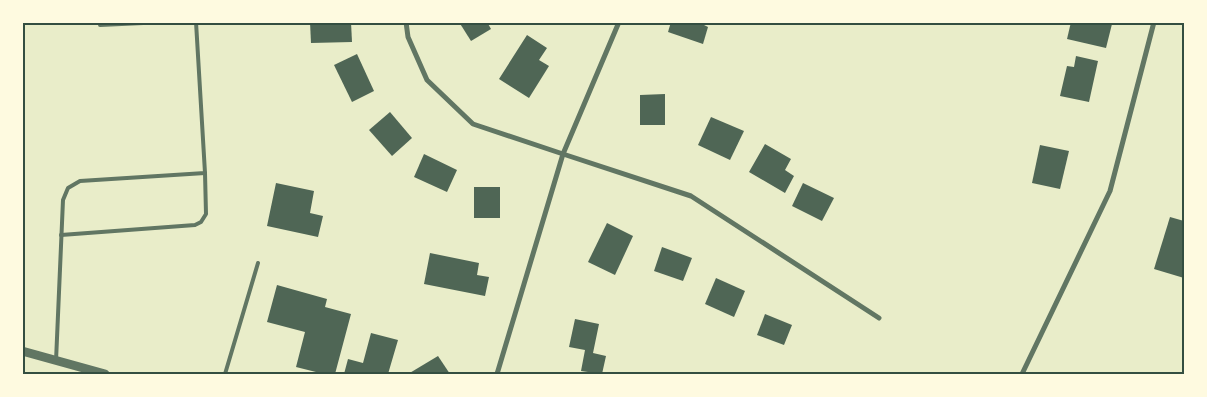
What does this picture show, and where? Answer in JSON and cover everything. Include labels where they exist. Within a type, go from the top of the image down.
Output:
[{"type":"street","points":[[406,22],[408,37],[427,80],[474,124],[691,196],[879,318]]},
{"type":"street","points":[[497,374],[562,154],[619,22]]},
{"type":"street","points":[[1022,374],[1110,191],[1154,22]]},
{"type":"street","points":[[22,351],[105,374]]},
{"type":"lane","points":[[100,22],[100,25],[165,22]]},
{"type":"lane","points":[[61,235],[195,225],[202,222],[206,214],[205,173],[196,22]]},
{"type":"lane","points":[[56,361],[63,200],[68,188],[80,182],[205,173]]},
{"type":"lane","points":[[225,374],[258,263]]},
{"type":"building","points":[[310,22],[351,22],[352,42],[311,43]]},
{"type":"building","points":[[459,22],[487,22],[491,29],[471,41]]},
{"type":"building","points":[[671,22],[698,22],[708,27],[703,44],[668,32]]},
{"type":"building","points":[[1071,22],[1104,22],[1112,24],[1106,48],[1067,39]]},
{"type":"building","points":[[527,35],[547,48],[539,60],[549,66],[529,98],[499,79]]},
{"type":"building","points":[[357,54],[374,91],[352,102],[334,65]]},
{"type":"building","points":[[1076,56],[1098,61],[1089,102],[1060,96],[1067,66],[1074,67]]},
{"type":"building","points":[[665,94],[665,125],[640,125],[640,95]]},
{"type":"building","points":[[390,112],[412,138],[392,156],[369,130]]},
{"type":"building","points":[[711,117],[744,131],[730,160],[698,145]]},
{"type":"building","points":[[765,144],[791,159],[785,170],[794,176],[785,193],[749,172]]},
{"type":"building","points":[[1040,145],[1069,151],[1060,189],[1032,183]]},
{"type":"building","points":[[424,154],[457,170],[447,192],[414,177]]},
{"type":"building","points":[[276,183],[314,191],[310,213],[323,216],[318,237],[267,226]]},
{"type":"building","points":[[803,183],[834,198],[822,221],[792,206]]},
{"type":"building","points":[[474,187],[500,187],[500,218],[474,218]]},
{"type":"building","points":[[1170,217],[1184,221],[1184,278],[1154,269]]},
{"type":"building","points":[[607,223],[633,236],[615,275],[588,262]]},
{"type":"building","points":[[662,247],[692,258],[683,281],[654,271]]},
{"type":"building","points":[[430,253],[479,263],[477,275],[489,277],[485,296],[424,284]]},
{"type":"building","points":[[716,278],[745,291],[734,317],[705,304]]},
{"type":"building","points":[[277,285],[327,299],[325,307],[351,314],[335,374],[324,374],[296,367],[305,332],[267,322]]},
{"type":"building","points":[[765,314],[792,325],[784,345],[757,335]]},
{"type":"building","points":[[575,319],[599,324],[593,353],[606,356],[602,374],[581,371],[585,350],[569,347]]},
{"type":"building","points":[[371,333],[398,340],[388,374],[344,374],[348,359],[363,363]]},
{"type":"building","points":[[438,356],[450,374],[408,374]]}]
